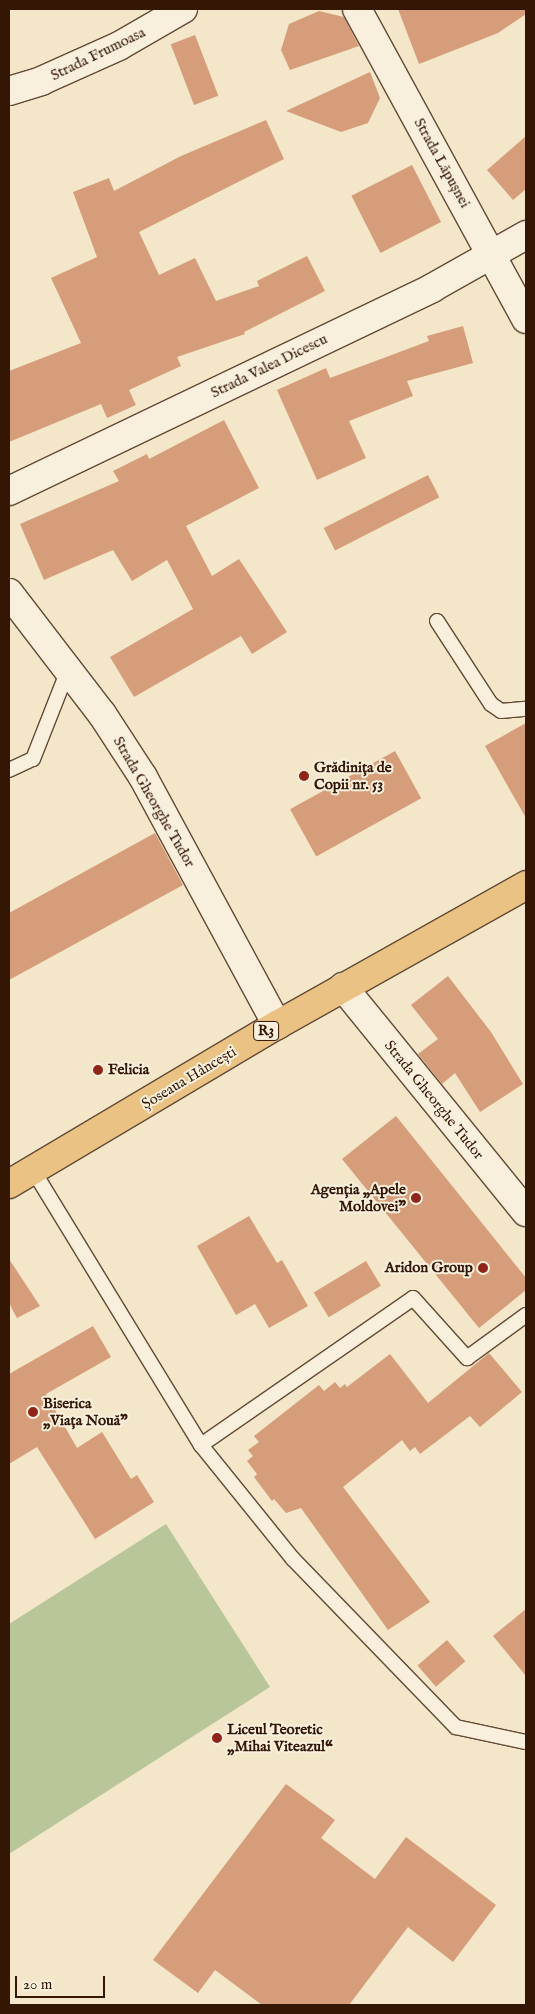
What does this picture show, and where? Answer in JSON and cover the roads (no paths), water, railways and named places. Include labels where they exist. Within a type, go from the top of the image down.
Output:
[{"type":"main road","name":"Șoseaua Hâncești","points":[[9,1184],[277,1024],[526,884]]},
{"type":"street","name":"Strada Frumoasa","points":[[9,91],[42,81],[119,46],[184,9]]},
{"type":"street","name":"Strada Lăpușnei","points":[[357,9],[494,256],[526,318]]},
{"type":"street","name":"Strada Valea Dicescu","points":[[9,491],[494,256],[526,235]]},
{"type":"street","name":"Strada Gheorghe Tudor","points":[[9,593],[68,670],[144,777],[277,1024]]},
{"type":"street","name":"Strada Gheorghe Tudor","points":[[343,987],[526,1212]]},
{"type":"lane","points":[[437,621],[491,704],[501,711],[526,709]]},
{"type":"lane","points":[[9,770],[33,759],[68,670]]},
{"type":"lane","points":[[33,1170],[201,1445],[293,1559],[456,1727],[526,1742]]},
{"type":"lane","points":[[201,1445],[413,1298],[467,1358],[526,1315]]},
{"type":"place","name":"Grădinița de Copii nr. 53","points":[[304,776]]},
{"type":"place","name":"Felicia","points":[[98,1070]]},
{"type":"place","name":"Agenția „Apele Moldovei”","points":[[416,1198]]},
{"type":"place","name":"Aridon Group","points":[[483,1268]]},
{"type":"place","name":"Biserica „Viața Nouă”","points":[[33,1412]]},
{"type":"place","name":"Liceul Teoretic „Mihai Viteazul“","points":[[217,1738]]}]
